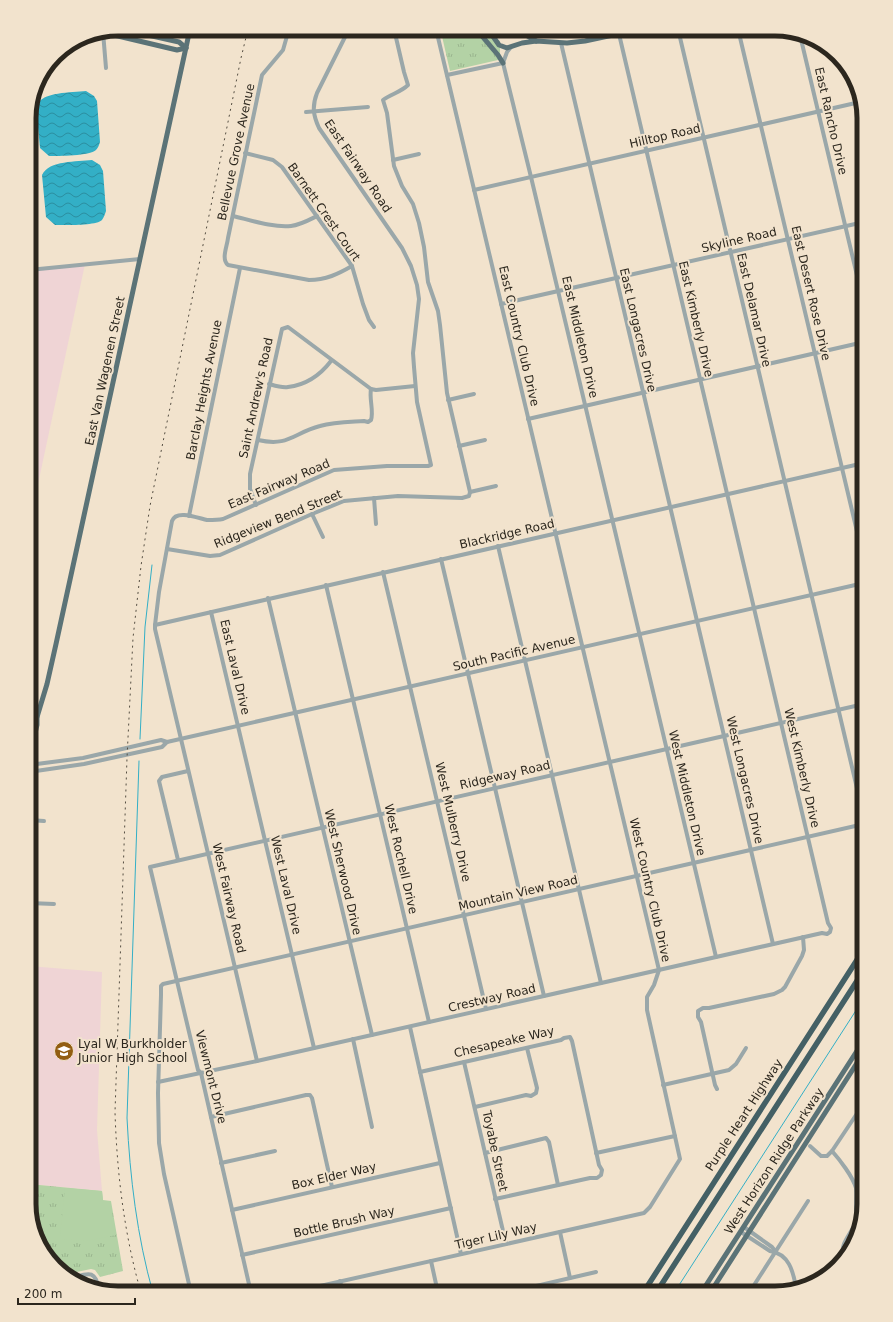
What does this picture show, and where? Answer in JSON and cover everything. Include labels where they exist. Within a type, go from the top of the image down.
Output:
[{"type":"highway","name":"Purple Heart Highway","points":[[647,1286],[857,960]]},
{"type":"highway","name":"Purple Heart Highway","points":[[661,1286],[857,981]]},
{"type":"main road","points":[[118,36],[177,50],[186,48]]},
{"type":"main road","points":[[156,36],[179,42],[186,48]]},
{"type":"main road","name":"East Van Wagenen Street","points":[[36,729],[37,717],[47,684],[189,36]]},
{"type":"main road","points":[[482,36],[503,63]]},
{"type":"main road","points":[[512,46],[518,38],[518,36]]},
{"type":"main road","points":[[527,36],[536,41]]},
{"type":"main road","points":[[494,38],[496,42],[503,47],[536,41],[561,43],[585,41],[609,36]]},
{"type":"main road","name":"West Horizon Ridge Parkway","points":[[706,1286],[857,1051]]},
{"type":"main road","name":"West Horizon Ridge Parkway","points":[[715,1286],[808,1145],[809,1138],[857,1063]]},
{"type":"main road","points":[[792,1151],[800,1145],[808,1145]]},
{"type":"street","points":[[135,40],[136,36]]},
{"type":"street","name":"Bellevue Grove Avenue","points":[[240,268],[228,266],[224,257],[245,153],[262,75],[283,50],[287,36]]},
{"type":"street","name":"East Fairway Road","points":[[181,739],[155,629],[166,549],[173,518],[181,515],[206,520],[219,520],[334,470],[387,466],[431,465],[415,386],[413,353],[419,299],[412,266],[402,248],[319,128],[313,111],[317,92],[345,36]]},
{"type":"street","points":[[396,36],[408,85],[404,89],[391,94],[383,100],[397,175],[413,204],[419,223],[424,247],[428,282],[438,311],[448,400],[470,494]]},
{"type":"street","name":"East Country Club Drive","points":[[438,36],[582,648]]},
{"type":"street","name":"East Kimberly Drive","points":[[619,36],[754,608]]},
{"type":"street","name":"East Delamar Drive","points":[[680,36],[857,788]]},
{"type":"street","name":"East Desert Rose Drive","points":[[740,36],[857,531]]},
{"type":"street","points":[[103,38],[106,68]]},
{"type":"street","name":"East Rancho Drive","points":[[801,41],[857,276]]},
{"type":"street","name":"East Longacres Drive","points":[[561,43],[697,621]]},
{"type":"street","points":[[447,75],[503,63],[507,52],[512,46]]},
{"type":"street","name":"East Middleton Drive","points":[[503,63],[532,176],[640,634]]},
{"type":"street","name":"Hilltop Road","points":[[474,190],[855,103]]},
{"type":"street","points":[[306,112],[368,107]]},
{"type":"street","name":"Barnett Crest Court","points":[[245,153],[273,160],[282,167],[352,266],[371,324],[374,327]]},
{"type":"street","points":[[393,160],[419,154]]},
{"type":"street","points":[[233,216],[280,226],[302,224],[317,216]]},
{"type":"street","name":"Skyline Road","points":[[501,304],[857,223]]},
{"type":"street","points":[[36,269],[140,259]]},
{"type":"street","points":[[240,268],[309,280],[319,280],[331,277],[352,266]]},
{"type":"street","name":"Barclay Heights Avenue","points":[[189,516],[240,268]]},
{"type":"street","name":"Saint Andrew's Road","points":[[256,505],[251,495],[249,484],[269,384],[282,329],[288,327],[331,361],[371,389]]},
{"type":"street","points":[[528,419],[857,344]]},
{"type":"street","points":[[269,384],[287,387],[301,384],[320,373],[331,361]]},
{"type":"street","points":[[258,440],[278,442],[320,426],[364,421],[368,422],[371,420],[372,416],[371,389],[376,390],[415,386]]},
{"type":"street","points":[[448,400],[474,394]]},
{"type":"street","points":[[459,446],[486,440]]},
{"type":"street","name":"Blackridge Road","points":[[155,624],[857,465]]},
{"type":"street","name":"Ridgeview Bend Street","points":[[166,549],[210,556],[220,555],[344,501],[398,496],[462,498],[496,486]]},
{"type":"street","points":[[374,498],[376,524]]},
{"type":"street","points":[[312,514],[323,537]]},
{"type":"street","points":[[498,546],[601,983]]},
{"type":"street","points":[[440,559],[544,996]]},
{"type":"street","name":"West Mulberry Drive","points":[[383,572],[486,1009]]},
{"type":"street","name":"West Rochell Drive","points":[[326,585],[429,1022]]},
{"type":"street","name":"South Pacific Avenue","points":[[36,764],[83,758],[161,740],[167,742],[181,739],[857,585]]},
{"type":"street","name":"West Sherwood Drive","points":[[268,598],[372,1035]]},
{"type":"street","name":"West Kimberly Drive","points":[[754,608],[828,923],[831,928],[830,932]]},
{"type":"street","name":"East Laval Drive","points":[[211,612],[238,726]]},
{"type":"street","name":"West Longacres Drive","points":[[697,621],[773,944]]},
{"type":"street","name":"West Middleton Drive","points":[[640,634],[716,957]]},
{"type":"street","name":"West Country Club Drive","points":[[582,648],[658,970],[654,985],[647,997],[646,1003],[680,1159]]},
{"type":"street","name":"Ridgeway Road","points":[[150,867],[857,706]]},
{"type":"street","name":"West Laval Drive","points":[[238,726],[314,1048]]},
{"type":"street","name":"West Fairway Road","points":[[181,739],[257,1061]]},
{"type":"street","name":"South Pacific Avenue","points":[[36,771],[102,761],[162,747],[167,742]]},
{"type":"street","points":[[178,860],[159,783],[163,776],[188,771]]},
{"type":"street","points":[[36,820],[44,821]]},
{"type":"street","name":"Mountain View Road","points":[[158,1082],[161,986],[163,984],[857,826]]},
{"type":"street","name":"Viewmont Drive","points":[[150,867],[198,1070],[201,1073],[249,1286]]},
{"type":"street","points":[[36,903],[54,904]]},
{"type":"street","name":"Crestway Road","points":[[158,1082],[257,1061],[803,937],[822,933],[827,934],[830,932]]},
{"type":"street","points":[[717,1089],[714,1085],[701,1022],[698,1017],[698,1011],[703,1008],[774,994],[782,990],[802,956],[804,950],[803,937]]},
{"type":"street","points":[[410,1026],[461,1254]]},
{"type":"street","name":"Chesapeake Way","points":[[420,1072],[570,1037],[602,1175],[597,1178],[590,1178],[558,1185]]},
{"type":"street","points":[[353,1039],[372,1127]]},
{"type":"street","points":[[475,1107],[526,1095],[531,1096],[536,1093],[537,1088],[527,1048]]},
{"type":"street","points":[[663,1085],[724,1072],[733,1067],[746,1048]]},
{"type":"street","name":"Toyabe Street","points":[[464,1062],[506,1244]]},
{"type":"street","points":[[158,1082],[158,1126],[160,1153],[189,1286]]},
{"type":"street","points":[[211,1117],[310,1095],[312,1098],[332,1187]]},
{"type":"street","points":[[808,1145],[821,1156],[827,1156],[832,1151],[857,1114]]},
{"type":"street","points":[[596,1154],[675,1136]]},
{"type":"street","points":[[485,1153],[546,1138],[549,1142],[558,1185],[495,1199]]},
{"type":"street","points":[[221,1163],[274,1151]]},
{"type":"street","points":[[832,1151],[855,1186],[856,1215]]},
{"type":"street","name":"Tiger Lily Way","points":[[321,1286],[644,1213],[650,1207],[680,1159]]},
{"type":"street","name":"Box Elder Way","points":[[232,1210],[440,1163]]},
{"type":"street","points":[[754,1286],[808,1201]]},
{"type":"street","name":"Bottle Brush Way","points":[[242,1255],[451,1208]]},
{"type":"street","points":[[742,1230],[770,1251],[776,1252],[788,1262],[793,1271],[795,1283]]},
{"type":"street","points":[[842,1251],[843,1245],[852,1231]]},
{"type":"street","points":[[560,1232],[570,1278]]},
{"type":"street","points":[[431,1261],[436,1286]]},
{"type":"street","points":[[537,1286],[596,1272]]},
{"type":"street","points":[[79,1276],[90,1274],[94,1275],[98,1283]]},
{"type":"street","points":[[340,1282],[341,1286]]},
{"type":"shaded area","points":[[85,264],[38,484],[36,484],[36,269]]},
{"type":"shaded area","name":"Lyal W Burkholder Junior High School","points":[[36,967],[102,972],[97,1130],[102,1191],[36,1185]]},
{"type":"green space","points":[[442,36],[491,36],[500,41],[500,57],[498,60],[450,71]]},
{"type":"green space","points":[[36,1185],[102,1191],[103,1200],[111,1201],[123,1271],[100,1277],[95,1270],[91,1269],[73,1273],[60,1262],[47,1245],[42,1235],[37,1215]]},
{"type":"green space","points":[[65,1188],[102,1191],[103,1201],[110,1202],[116,1235],[86,1241],[62,1239],[60,1236]]},
{"type":"water","points":[[86,91],[94,96],[97,101],[100,142],[96,150],[93,152],[74,155],[49,156],[40,148],[36,110],[38,104],[51,95]]},
{"type":"water","points":[[92,160],[100,165],[103,171],[106,211],[103,219],[99,222],[87,224],[55,225],[46,217],[42,175],[46,170],[57,164]]},
{"type":"waterway","points":[[140,739],[145,627],[152,565]]},
{"type":"waterway","points":[[139,761],[127,1118],[135,1207],[151,1286]]},
{"type":"waterway","points":[[679,1286],[857,1009]]},
{"type":"railway","points":[[139,1286],[130,1248],[122,1203],[115,1112],[127,758],[133,638],[141,566],[150,506],[246,36]]},
{"type":"place","name":"Lyal W Burkholder Junior High School","points":[[64,1051]]}]
